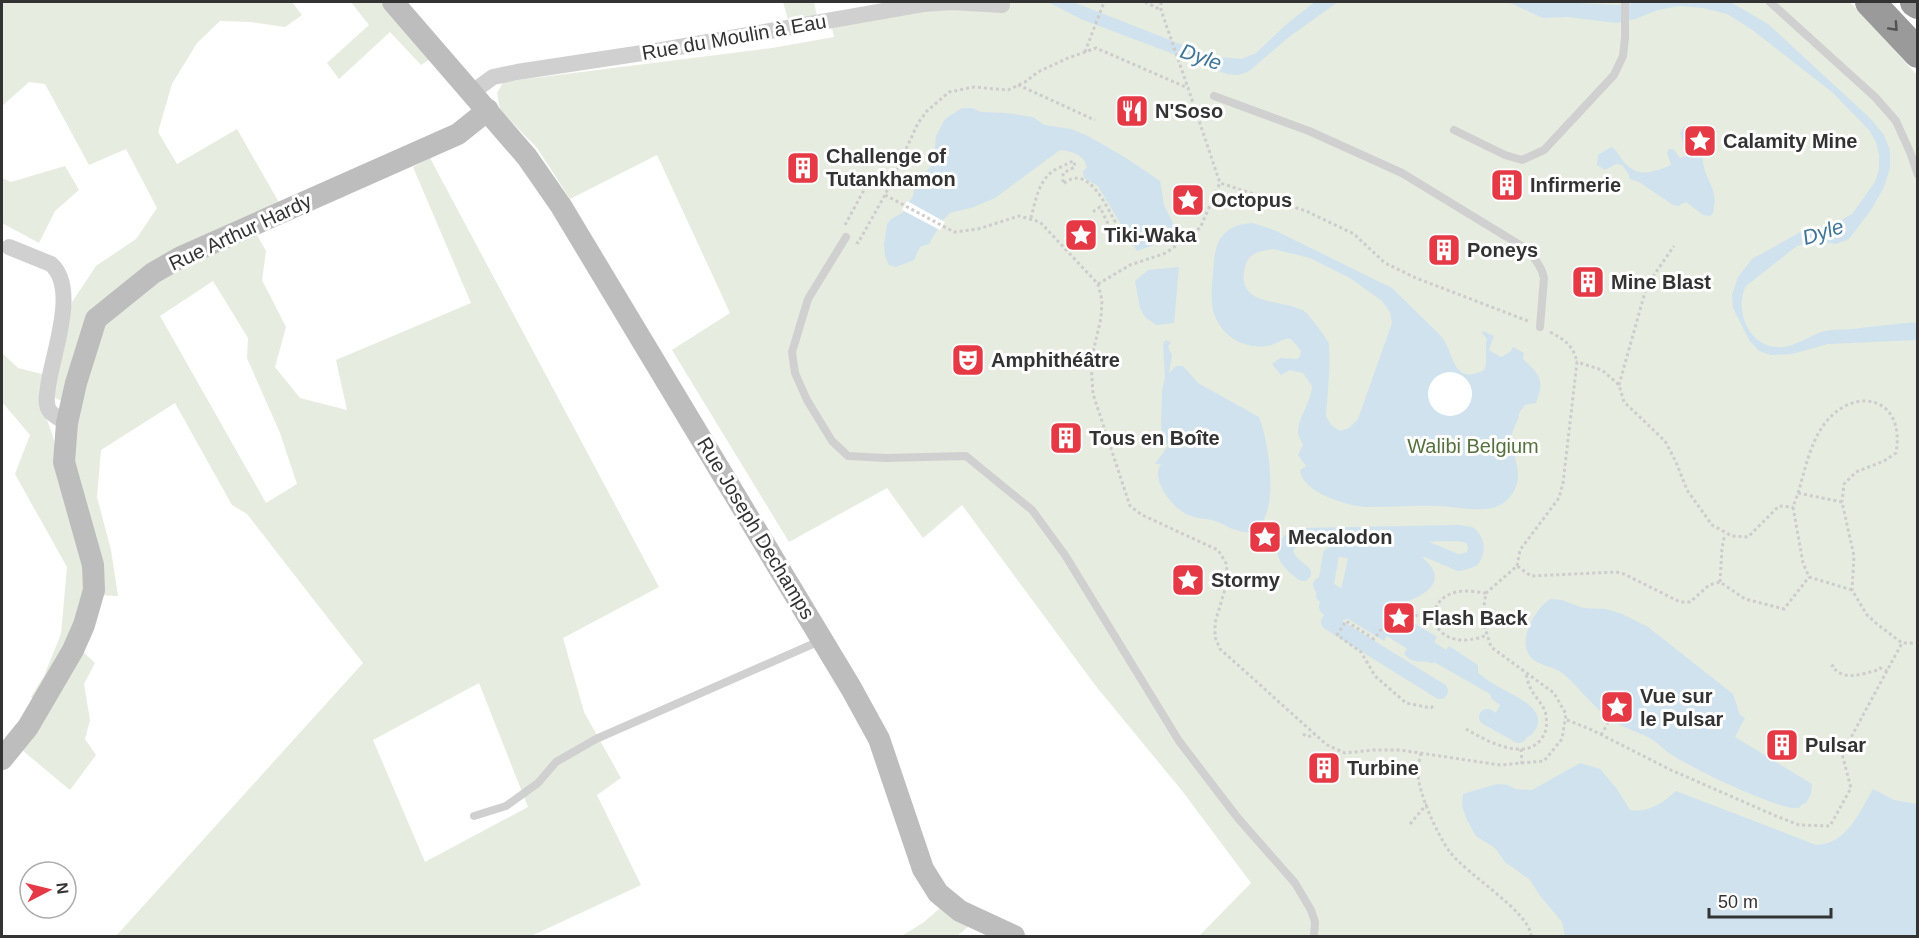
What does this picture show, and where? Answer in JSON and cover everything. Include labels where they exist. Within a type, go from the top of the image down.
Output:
[{"type":"highway","points":[[1870,2],[1917,53]]},
{"type":"street","name":"Rue Joseph Dechamps","points":[[393,2],[527,157],[561,206],[823,640],[879,740],[924,869],[938,892],[960,911],[1014,936]]},
{"type":"street","name":"Rue du Moulin à Eau","points":[[471,93],[493,77],[517,72],[662,50],[905,6],[952,2],[1005,3]]},
{"type":"street","name":"Rue Arthur Hardy","points":[[2,759],[28,728],[73,650],[84,625],[94,590],[93,565],[64,462],[67,423],[76,383],[96,319],[153,273],[181,257],[458,134],[488,110]]},
{"type":"street","points":[[9,247],[51,264],[63,280],[63,306],[46,402],[50,412],[67,423]]},
{"type":"lane","points":[[1454,130],[1504,155],[1522,160],[1544,150],[1614,75],[1623,56],[1625,2]]},
{"type":"lane","points":[[1770,2],[1875,97],[1896,121],[1910,152],[1917,175]]},
{"type":"lane","points":[[1214,96],[1309,130],[1402,173],[1525,248],[1543,272],[1540,327]]},
{"type":"lane","points":[[846,237],[807,299],[792,352],[795,373],[807,400],[832,441],[848,456],[886,458],[966,456],[1032,510],[1065,555],[1179,741],[1237,818],[1295,883],[1311,910],[1315,922],[1314,936]]},
{"type":"lane","points":[[474,816],[506,806],[538,783],[556,762],[596,739],[823,640]]},
{"type":"path","points":[[1085,52],[1104,2]]},
{"type":"path","points":[[1145,2],[1161,10]]},
{"type":"path","points":[[1098,284],[1130,265],[1166,253],[1200,228],[1220,183],[1161,10],[1161,2]]},
{"type":"path","points":[[861,186],[865,188],[841,235],[858,243],[885,195],[918,123],[927,111],[949,92],[974,87],[1008,90],[1068,57],[1096,48],[1188,88]]},
{"type":"path","points":[[1018,85],[1095,120]]},
{"type":"path","points":[[1031,218],[1035,198],[1049,173],[1054,168],[1071,161],[1074,162],[1075,167],[1064,173],[1063,184],[1072,178],[1082,179],[1095,188],[1119,228],[1120,235],[1113,234],[1100,207]]},
{"type":"path","points":[[885,195],[954,232],[997,224],[1019,216],[1031,218],[1040,222],[1098,284],[1102,300],[1101,318],[1091,361],[1093,394],[1130,506],[1142,515],[1218,550],[1226,563],[1228,579],[1215,623],[1215,637],[1220,649],[1327,746],[1345,753],[1372,750],[1421,753],[1500,765],[1544,761],[1562,740],[1566,714],[1554,693],[1491,646],[1482,618],[1486,593],[1517,566],[1520,550],[1559,498],[1563,483],[1577,362],[1575,351],[1567,341],[1521,317],[1405,273],[1385,263],[1354,234],[1306,210],[1220,183]]},
{"type":"path","points":[[1091,213],[1105,204]]},
{"type":"path","points":[[1674,246],[1647,285],[1619,385],[1624,402],[1665,441],[1687,490],[1712,525],[1732,536],[1748,537],[1779,506],[1793,507]]},
{"type":"path","points":[[1577,362],[1602,370],[1619,385]]},
{"type":"path","points":[[1852,590],[1809,577],[1803,563],[1793,507],[1812,447],[1825,423],[1837,412],[1854,402],[1870,402],[1884,406],[1894,417],[1899,436],[1896,453],[1884,461],[1856,472],[1844,484],[1842,502],[1854,556],[1852,590],[1867,615],[1902,643],[1917,644]]},
{"type":"path","points":[[1798,493],[1842,502]]},
{"type":"path","points":[[1720,582],[1722,548],[1726,533]]},
{"type":"path","points":[[1517,566],[1531,576],[1616,572],[1680,602],[1690,602],[1709,585],[1720,582],[1745,599],[1784,609],[1809,577]]},
{"type":"path","points":[[1486,593],[1454,592],[1442,599],[1436,608],[1434,618],[1438,630],[1454,640],[1478,639],[1487,635]]},
{"type":"path","points":[[1433,706],[1431,708],[1406,703],[1375,676],[1361,652],[1337,635],[1346,621],[1374,639],[1389,619],[1406,614],[1434,618]]},
{"type":"path","points":[[1566,720],[1671,770],[1776,816],[1799,825],[1830,825],[1851,788],[1842,754],[1902,643]]},
{"type":"path","points":[[1834,665],[1832,666],[1837,672],[1849,676],[1880,668],[1887,671]]},
{"type":"path","points":[[1466,729],[1482,738],[1507,747],[1521,749],[1538,743],[1546,727],[1545,711],[1530,687],[1525,672]]},
{"type":"path","points":[[1601,735],[1616,709]]},
{"type":"path","points":[[1303,734],[1308,737],[1315,734]]},
{"type":"path","points":[[1521,749],[1522,764]]},
{"type":"path","points":[[1421,753],[1418,771],[1420,788],[1436,828],[1450,853],[1516,910],[1531,931],[1531,936]]},
{"type":"path","points":[[1410,824],[1427,804]]},
{"type":"green space","points":[[2,2],[292,2],[302,15],[285,27],[251,22],[220,21],[197,43],[172,84],[158,132],[177,164],[237,129],[281,206],[93,315],[67,404],[52,396],[72,302],[96,266],[136,239],[157,208],[126,149],[89,165],[45,84],[29,82],[2,106]]},
{"type":"green space","points":[[351,2],[384,2],[433,57],[421,65],[390,32],[339,79],[327,63],[369,25]]},
{"type":"green space","points":[[783,2],[814,2],[817,16],[789,23]]},
{"type":"green space","name":"Walibi Belgium","points":[[889,2],[1850,2],[1917,75],[1917,936],[1199,936],[1251,883],[1183,792],[1095,685],[962,505],[923,538],[887,488],[789,542],[672,350],[730,313],[657,155],[570,199],[537,148],[500,110],[497,93],[503,82],[772,48],[834,37],[832,28],[892,13]]},
{"type":"green space","points":[[430,158],[659,587],[563,638],[584,712],[621,778],[597,795],[641,885],[531,936],[116,936],[363,663],[247,514],[232,505],[175,403],[101,450],[97,497],[111,550],[118,596],[98,595],[72,466],[73,427],[100,321],[155,278],[254,230],[266,251],[262,280],[286,327],[275,367],[300,398],[347,410],[336,360],[471,303],[413,167]],"holes":[[[213,281],[248,338],[247,358],[280,433],[297,484],[266,503],[160,316]],[[479,683],[528,807],[425,862],[373,740]]]},
{"type":"green space","points":[[65,166],[79,190],[55,211],[39,243],[2,223],[2,178],[11,182]]},
{"type":"green space","points":[[2,353],[18,368],[42,374],[40,402],[52,433],[91,589],[38,702],[31,697],[44,676],[61,634],[67,567],[15,474],[30,435],[2,402]]},
{"type":"green space","points":[[79,648],[95,663],[84,684],[90,720],[85,739],[96,755],[70,790],[22,750]]},
{"type":"green space","points":[[940,908],[969,926],[957,936],[902,936],[924,922]]},
{"type":"water","name":"Dyle","points":[[1048,2],[1073,2],[1201,52],[1219,57],[1242,59],[1256,53],[1289,22],[1315,2],[1338,2],[1289,37],[1248,72],[1238,75],[1227,74],[1083,20]]},
{"type":"water","name":"Dyle","points":[[1508,2],[1618,5],[1642,2],[1725,2],[1732,3],[1768,24],[1871,119],[1884,135],[1890,150],[1890,168],[1884,187],[1871,210],[1849,239],[1836,244],[1818,241],[1797,246],[1746,286],[1742,305],[1746,324],[1758,340],[1776,347],[1789,346],[1828,330],[1917,322],[1917,340],[1828,344],[1792,354],[1771,355],[1759,351],[1749,340],[1733,308],[1732,295],[1738,277],[1752,259],[1804,230],[1836,223],[1852,214],[1875,182],[1879,169],[1876,142],[1869,130],[1832,92],[1751,29],[1727,14],[1703,8],[1679,6],[1617,23],[1568,17],[1543,18]]},
{"type":"water","points":[[962,108],[1033,117],[1044,125],[1071,129],[1090,137],[1126,158],[1160,181],[1164,205],[1173,223],[1172,233],[1157,244],[1137,251],[1098,186],[1084,178],[1083,171],[1087,168],[1084,160],[1073,153],[1060,150],[995,198],[974,207],[950,213],[943,220],[929,244],[920,247],[914,260],[896,267],[889,265],[884,245],[887,224],[902,213],[913,196],[915,184],[932,165],[936,136],[945,119]]},
{"type":"water","points":[[1689,125],[1706,139],[1703,163],[1715,198],[1713,213],[1710,216],[1703,215],[1686,202],[1678,206],[1673,205],[1639,182],[1630,179],[1622,165],[1616,164],[1605,170],[1597,165],[1598,155],[1611,147],[1628,166],[1639,172],[1651,172],[1671,165],[1667,153],[1669,149],[1673,149],[1680,158],[1687,156],[1680,133],[1684,127]]},
{"type":"water","points":[[1252,223],[1274,230],[1392,288],[1442,337],[1456,367],[1461,372],[1474,374],[1484,370],[1487,339],[1483,331],[1494,336],[1489,350],[1501,357],[1510,352],[1513,347],[1524,353],[1523,359],[1537,374],[1540,388],[1536,403],[1525,405],[1519,413],[1512,434],[1518,475],[1514,491],[1508,499],[1493,508],[1484,509],[1445,506],[1368,507],[1327,497],[1308,485],[1302,478],[1300,470],[1306,466],[1298,455],[1303,445],[1298,431],[1312,386],[1303,373],[1290,370],[1281,375],[1272,364],[1280,358],[1297,359],[1301,351],[1288,338],[1267,346],[1247,345],[1223,330],[1214,313],[1212,289],[1214,259],[1218,244],[1229,229]],"holes":[[[1273,249],[1310,258],[1350,278],[1382,301],[1390,312],[1392,323],[1358,419],[1349,428],[1340,431],[1331,425],[1326,416],[1330,356],[1328,342],[1305,312],[1253,295],[1246,289],[1244,280],[1245,267],[1249,258],[1259,252]]]},
{"type":"water","points":[[1179,267],[1174,323],[1156,325],[1145,317],[1140,308],[1135,281],[1148,270]]},
{"type":"water","points":[[1166,340],[1171,343],[1168,346],[1172,356],[1169,373],[1176,366],[1183,366],[1198,383],[1259,417],[1269,460],[1270,493],[1262,526],[1254,531],[1242,531],[1186,514],[1169,499],[1160,485],[1158,470],[1161,464],[1155,464],[1168,446],[1161,428],[1162,390],[1165,378],[1163,344]]},
{"type":"water","points":[[1364,528],[1367,529],[1369,540],[1377,542],[1416,539],[1417,534],[1427,536],[1429,543],[1433,546],[1432,550],[1425,550],[1423,558],[1432,568],[1435,575],[1434,580],[1428,590],[1407,602],[1404,610],[1406,618],[1437,637],[1434,642],[1446,650],[1449,646],[1478,665],[1478,673],[1528,704],[1538,718],[1537,727],[1530,736],[1521,739],[1501,733],[1498,729],[1500,722],[1494,716],[1500,705],[1492,699],[1490,694],[1434,662],[1413,661],[1407,657],[1404,653],[1415,640],[1394,624],[1384,641],[1345,617],[1341,620],[1333,612],[1339,599],[1351,545],[1363,536]]},
{"type":"water","points":[[1551,599],[1562,600],[1583,608],[1606,609],[1648,627],[1733,694],[1740,715],[1745,718],[1735,737],[1812,784],[1811,794],[1806,803],[1799,808],[1776,803],[1695,768],[1650,738],[1609,718],[1561,672],[1531,658],[1526,647],[1528,631],[1540,608]]},
{"type":"water","points":[[1580,763],[1600,769],[1617,789],[1630,810],[1637,811],[1655,806],[1676,791],[1816,845],[1827,843],[1844,833],[1857,817],[1873,789],[1894,800],[1917,804],[1917,936],[1565,936],[1562,922],[1529,879],[1505,862],[1495,848],[1476,836],[1462,806],[1463,794],[1497,784],[1508,785],[1515,789],[1532,790]]},
{"type":"pier","points":[[907,201],[945,222],[940,230],[902,210]]},
{"type":"pier","points":[[1450,372],[1465,379],[1472,394],[1465,409],[1450,416],[1435,409],[1428,394],[1435,379]]},
{"type":"waterway","points":[[1303,573],[1288,559],[1285,549],[1292,540],[1300,536],[1458,533],[1470,535],[1476,547],[1472,559],[1459,563],[1421,547],[1410,551]]},
{"type":"waterway","points":[[1342,549],[1371,554]]},
{"type":"waterway","points":[[1324,595],[1331,555]]},
{"type":"waterway","points":[[1321,585],[1432,655]]},
{"type":"waterway","points":[[1327,607],[1339,613],[1352,607]]},
{"type":"waterway","points":[[1329,622],[1440,691]]},
{"type":"waterway","points":[[1487,717],[1519,735]]},
{"type":"place","name":"N'Soso","points":[[1132,111]]},
{"type":"place","name":"Calamity Mine","points":[[1700,141]]},
{"type":"place","name":"Challenge of Tutankhamon","points":[[803,168]]},
{"type":"place","name":"Infirmerie","points":[[1507,185]]},
{"type":"place","name":"Octopus","points":[[1188,200]]},
{"type":"place","name":"Tiki-Waka","points":[[1081,235]]},
{"type":"place","name":"Poneys","points":[[1444,250]]},
{"type":"place","name":"Mine Blast","points":[[1588,282]]},
{"type":"place","name":"Amphithéâtre","points":[[968,360]]},
{"type":"place","name":"Tous en Boîte","points":[[1066,438]]},
{"type":"place","name":"Mecalodon","points":[[1265,537]]},
{"type":"place","name":"Stormy","points":[[1188,580]]},
{"type":"place","name":"Flash Back","points":[[1399,618]]},
{"type":"place","name":"Vue sur le Pulsar","points":[[1617,707]]},
{"type":"place","name":"Pulsar","points":[[1782,745]]},
{"type":"place","name":"Turbine","points":[[1324,768]]}]
